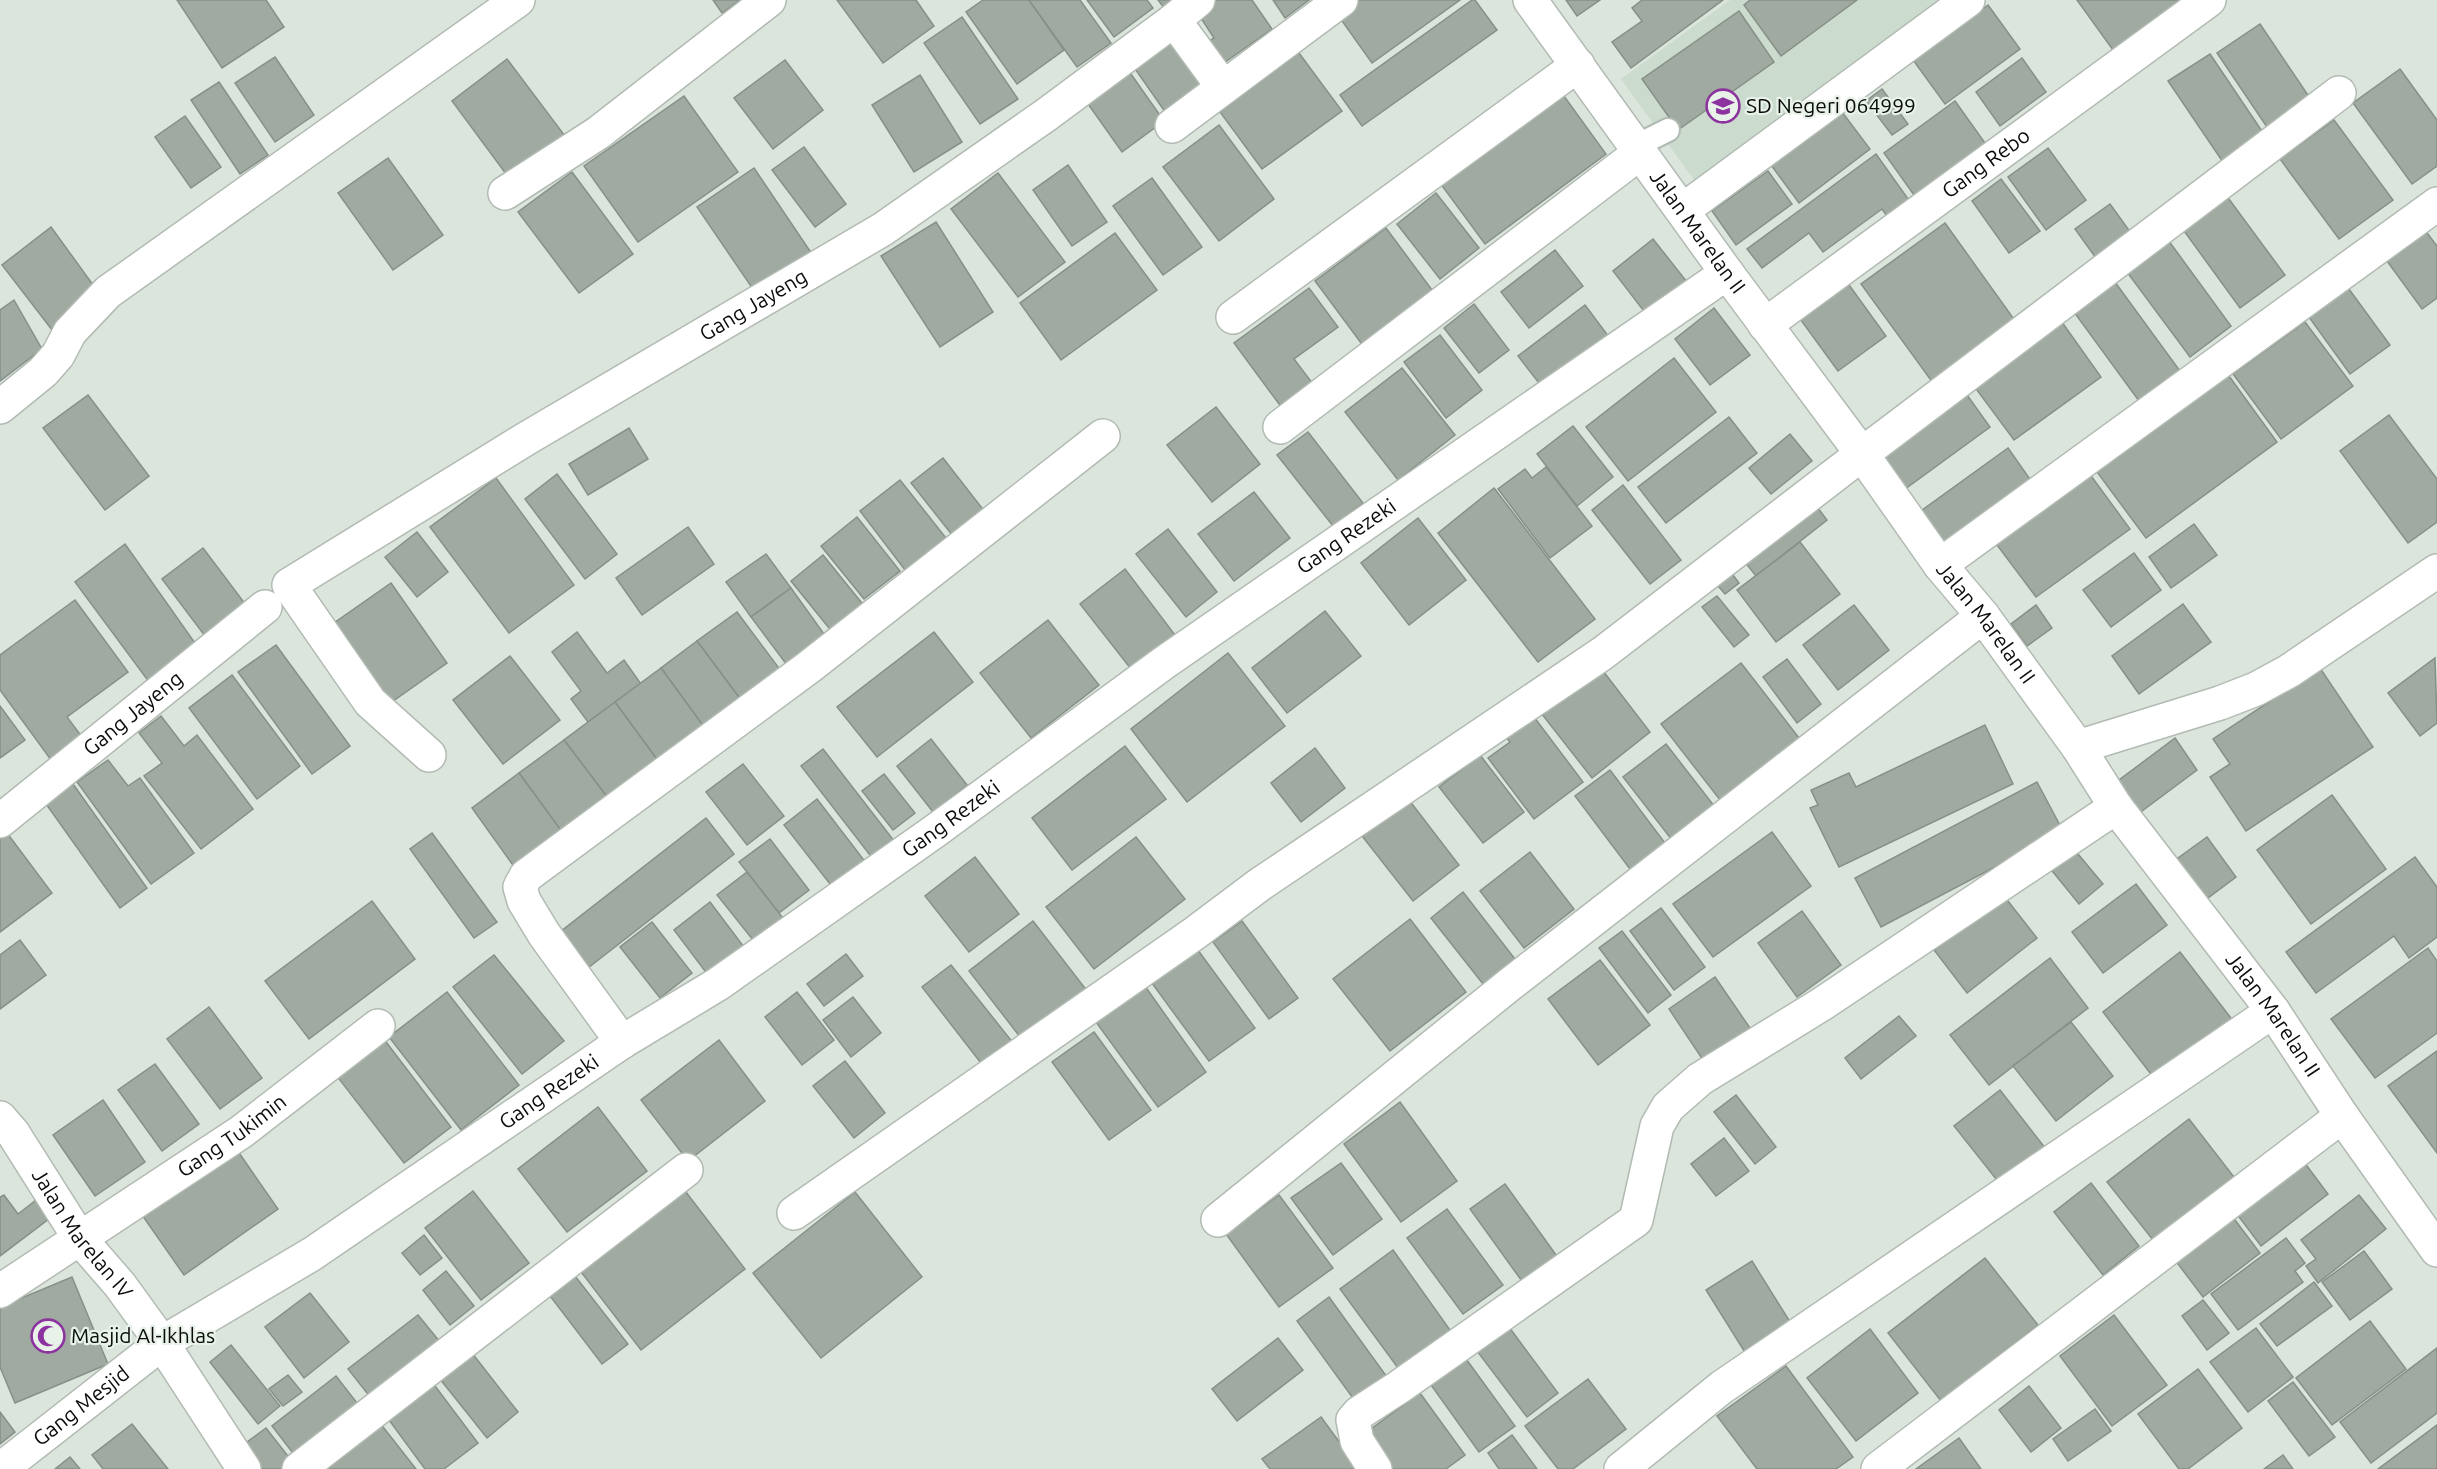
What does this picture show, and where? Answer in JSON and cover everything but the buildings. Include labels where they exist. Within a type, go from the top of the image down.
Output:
[{"type":"street","points":[[0,407],[44,372],[58,355],[70,332],[108,292],[518,0]]},
{"type":"street","points":[[505,193],[598,133],[770,0]]},
{"type":"street","points":[[1172,126],[1341,0]]},
{"type":"street","name":"Jalan Marelan II","points":[[1530,0],[1765,325],[1862,454],[1940,565],[1983,616],[2078,747],[2116,807],[2273,1011],[2342,1116],[2432,1233]]},
{"type":"street","points":[[1683,210],[1968,0]]},
{"type":"street","name":"Gang Rebo","points":[[1765,325],[2210,0]]},
{"type":"street","points":[[1186,10],[1223,87]]},
{"type":"street","name":"Gang Jayeng","points":[[429,755],[370,702],[289,585],[529,437],[883,229],[1046,115],[1186,10]]},
{"type":"street","points":[[1233,317],[1578,65]]},
{"type":"street","points":[[794,1213],[1259,885],[1603,653],[2339,93]]},
{"type":"street","points":[[1280,427],[1639,149]]},
{"type":"street","points":[[1940,565],[2437,204]]},
{"type":"street","name":"Gang Rezeki","points":[[162,1343],[312,1254],[622,1042],[718,984],[935,831],[1165,662],[1727,273]]},
{"type":"street","points":[[622,1042],[544,934],[524,901],[520,887],[526,876],[809,668],[1103,436]]},
{"type":"street","points":[[2078,747],[2220,703],[2256,689],[2289,672],[2437,571]]},
{"type":"street","name":"Gang Jayeng","points":[[0,821],[265,606]]},
{"type":"street","points":[[1218,1220],[1519,978],[1983,616]]},
{"type":"street","points":[[1376,1469],[1357,1441],[1353,1420],[1359,1413],[1636,1220],[1657,1126],[1668,1107],[1700,1079],[1822,1004],[2116,807]]},
{"type":"street","points":[[1621,1469],[1722,1387],[2273,1011]]},
{"type":"street","name":"Gang Tukimin","points":[[0,1291],[241,1132],[378,1026]]},
{"type":"street","points":[[1878,1469],[2342,1116]]},
{"type":"street","name":"Jalan Marelan IV","points":[[0,1118],[13,1133],[80,1239],[120,1285],[162,1343],[244,1469]]},
{"type":"street","points":[[299,1469],[686,1170]]},
{"type":"street","name":"Gang Mesjid","points":[[1,1469],[162,1343]]},
{"type":"lane","points":[[1639,149],[1668,130]]},
{"type":"shaded area","name":"SD Negeri 064999","points":[[1730,0],[1955,0],[1697,184],[1621,79]]},
{"type":"place","name":"SD Negeri 064999","points":[[1723,106]]},
{"type":"place","name":"Masjid Al-Ikhlas","points":[[48,1336]]}]
